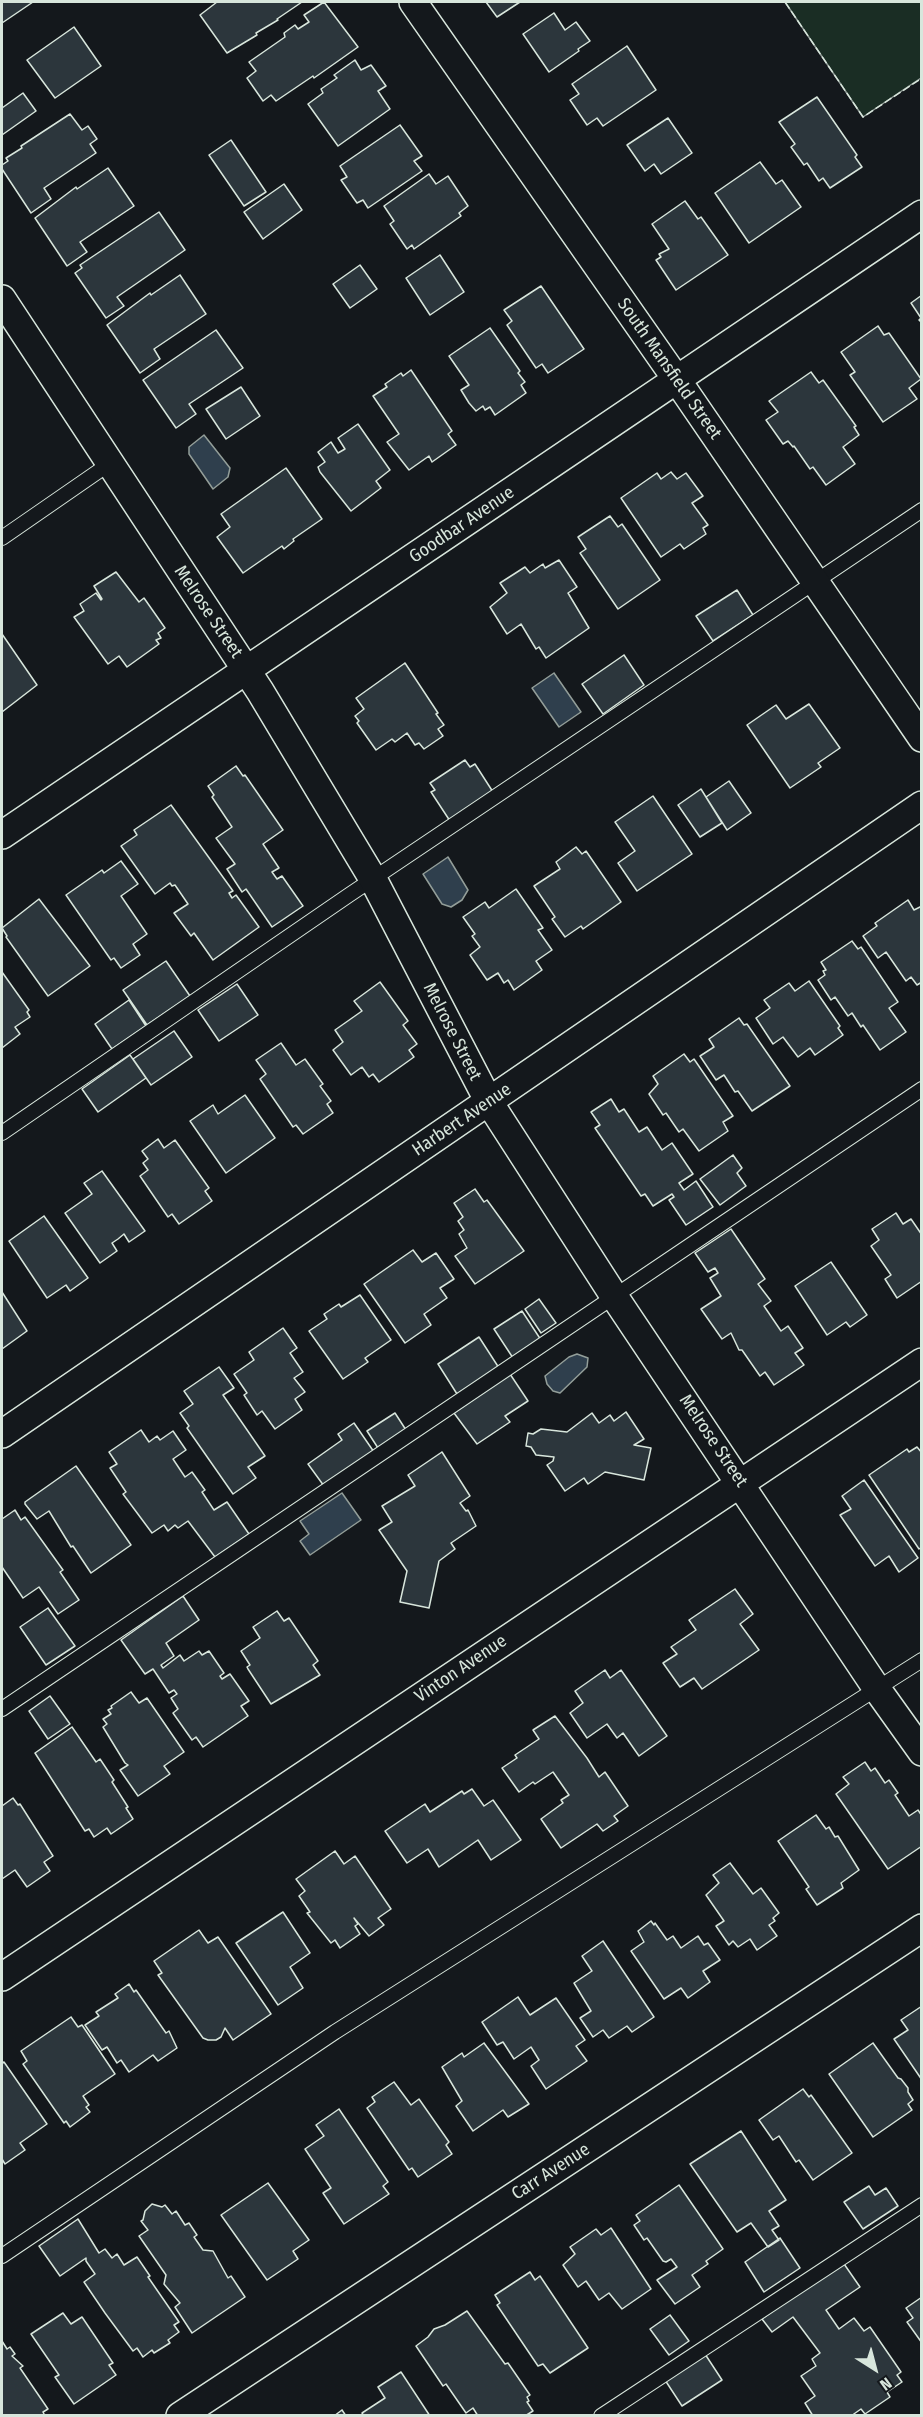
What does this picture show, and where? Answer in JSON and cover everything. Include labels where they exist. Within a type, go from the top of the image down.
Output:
[{"type":"street","name":"South Mansfield Street","points":[[413,2],[677,380],[921,738]]},
{"type":"street","name":"Goodbar Avenue","points":[[2,835],[921,214]]},
{"type":"street","name":"Melrose Street","points":[[2,299],[247,670],[373,879],[489,1102],[614,1296],[921,1752]]},
{"type":"street","name":"Harbert Avenue","points":[[2,1434],[921,805]]},
{"type":"street","name":"Vinton Avenue","points":[[2,1977],[921,1362]]},
{"type":"street","name":"Carr Avenue","points":[[180,2415],[921,1928]]},
{"type":"lane","points":[[2,538],[109,464]]},
{"type":"lane","points":[[2,1133],[373,879],[921,510]]},
{"type":"lane","points":[[2,1709],[921,1089]]},
{"type":"lane","points":[[2,2256],[335,2032],[921,1660]]},
{"type":"lane","points":[[601,2415],[921,2205]]},
{"type":"green space","points":[[785,2],[921,2],[921,78],[863,117]]},
{"type":"water","points":[[204,435],[230,468],[228,477],[213,489],[189,454],[189,447]]},
{"type":"water","points":[[554,673],[581,712],[559,727],[532,688]]},
{"type":"water","points":[[448,857],[468,890],[462,900],[451,907],[442,904],[423,874]]},
{"type":"water","points":[[577,1354],[588,1358],[587,1367],[560,1393],[553,1391],[547,1384],[545,1376],[569,1357]]},
{"type":"water","points":[[342,1493],[361,1520],[310,1555],[300,1541],[309,1534],[300,1521]]},
{"type":"building","points":[[2,2],[33,2],[2,23]]},
{"type":"building","points":[[217,2],[302,2],[256,33],[257,35],[227,53],[200,15]]},
{"type":"building","points":[[324,2],[358,47],[276,101],[271,95],[263,101],[247,78],[256,71],[249,62],[285,37],[284,33],[295,25],[298,29],[309,22],[304,15]]},
{"type":"building","points":[[486,2],[520,2],[497,17]]},
{"type":"building","points":[[554,13],[565,30],[576,22],[590,41],[549,72],[523,34]]},
{"type":"building","points":[[74,27],[101,66],[55,98],[27,60]]},
{"type":"building","points":[[627,46],[656,90],[603,126],[597,118],[587,125],[570,100],[579,94],[572,84]]},
{"type":"building","points":[[355,60],[361,70],[371,65],[386,86],[378,91],[390,109],[338,146],[308,104],[323,93],[321,89],[337,78],[334,75]]},
{"type":"building","points":[[23,93],[36,111],[2,135],[2,108]]},
{"type":"building","points":[[817,97],[857,155],[855,157],[862,167],[830,188],[823,178],[819,181],[807,163],[804,165],[791,147],[795,144],[779,122]]},
{"type":"building","points":[[70,114],[82,130],[88,126],[97,139],[90,144],[96,153],[44,188],[51,199],[31,213],[2,169],[2,165],[8,161],[6,158],[22,148],[21,146]]},
{"type":"building","points":[[668,118],[692,153],[661,174],[654,164],[645,171],[627,145]]},
{"type":"building","points":[[400,125],[422,156],[414,161],[422,171],[368,208],[363,200],[357,203],[341,180],[347,177],[340,166]]},
{"type":"building","points":[[231,140],[266,192],[244,206],[209,155]]},
{"type":"building","points":[[760,162],[776,184],[782,180],[801,207],[749,243],[715,193]]},
{"type":"building","points":[[108,168],[134,206],[80,242],[87,252],[67,266],[35,218],[76,187],[77,189]]},
{"type":"building","points":[[429,174],[436,184],[448,176],[468,206],[459,213],[461,216],[414,249],[412,245],[407,249],[390,224],[394,221],[384,206]]},
{"type":"building","points":[[284,184],[302,210],[263,239],[244,212]]},
{"type":"building","points":[[685,201],[698,219],[701,217],[728,255],[676,290],[656,260],[661,257],[659,254],[669,249],[652,224]]},
{"type":"building","points":[[159,212],[185,250],[117,297],[124,306],[106,318],[75,273],[82,268],[80,265]]},
{"type":"building","points":[[440,255],[464,292],[430,315],[406,278]]},
{"type":"building","points":[[360,265],[377,289],[350,308],[333,284]]},
{"type":"building","points":[[180,275],[206,314],[154,349],[160,359],[140,373],[107,325],[150,293],[151,295]]},
{"type":"building","points":[[541,286],[584,349],[548,373],[542,364],[536,368],[507,325],[512,321],[504,310]]},
{"type":"building","points":[[922,295],[922,323],[911,303]]},
{"type":"building","points":[[878,326],[884,335],[889,333],[921,379],[909,388],[917,399],[883,422],[850,375],[855,372],[841,352]]},
{"type":"building","points":[[490,328],[520,371],[518,373],[525,382],[521,385],[526,393],[495,415],[490,407],[485,410],[483,406],[476,411],[469,403],[461,390],[469,385],[449,356]]},
{"type":"building","points":[[216,330],[243,368],[189,404],[196,414],[176,428],[143,380]]},
{"type":"building","points":[[411,370],[452,431],[448,434],[456,445],[432,462],[429,456],[409,470],[387,442],[399,434],[373,396],[387,387],[385,384],[401,373],[403,376]]},
{"type":"building","points":[[811,372],[819,383],[823,380],[856,426],[854,427],[859,435],[843,447],[855,464],[826,485],[813,467],[810,469],[794,446],[788,441],[783,444],[766,420],[778,412],[769,401]]},
{"type":"building","points":[[241,387],[260,416],[226,439],[206,409]]},
{"type":"building","points":[[358,424],[390,470],[376,481],[381,488],[351,511],[320,472],[318,467],[325,462],[318,452],[331,442],[338,453],[345,449],[338,438]]},
{"type":"building","points":[[286,468],[322,519],[293,539],[294,541],[284,549],[282,546],[243,573],[217,537],[230,527],[221,514]]},
{"type":"building","points":[[671,472],[677,479],[686,473],[703,496],[692,503],[708,525],[703,528],[706,534],[684,549],[680,544],[661,557],[621,498],[657,473],[661,479]]},
{"type":"building","points":[[610,516],[618,527],[622,524],[660,580],[618,609],[580,553],[586,549],[578,537]]},
{"type":"building","points":[[559,560],[577,587],[568,593],[589,628],[546,658],[539,647],[536,649],[521,624],[507,634],[490,607],[507,593],[500,583],[525,567],[530,573],[543,564],[545,568]]},
{"type":"building","points":[[116,572],[139,602],[144,598],[165,628],[158,633],[161,638],[156,640],[159,644],[127,667],[119,656],[108,664],[74,617],[84,611],[80,604],[96,593],[102,599],[94,586]]},
{"type":"building","points":[[737,590],[753,615],[713,641],[696,616]]},
{"type":"building","points":[[2,634],[37,685],[2,712]]},
{"type":"building","points":[[624,655],[644,685],[603,714],[582,684]]},
{"type":"building","points":[[405,663],[438,713],[436,714],[444,725],[438,729],[443,736],[424,749],[419,743],[415,745],[407,733],[395,742],[392,739],[376,750],[357,723],[359,721],[355,716],[364,709],[356,698]]},
{"type":"building","points":[[809,704],[840,748],[818,763],[821,767],[790,788],[747,725],[776,705],[786,719]]},
{"type":"building","points":[[465,760],[470,767],[475,764],[493,792],[450,821],[431,792],[435,790],[430,783]]},
{"type":"building","points":[[236,766],[243,776],[245,775],[283,830],[263,844],[279,868],[272,872],[277,879],[282,876],[303,906],[272,927],[246,889],[242,892],[227,869],[235,864],[216,838],[232,827],[212,797],[214,795],[208,786]]},
{"type":"building","points":[[729,781],[751,813],[727,830],[706,797]]},
{"type":"building","points":[[701,789],[722,823],[700,837],[678,805]]},
{"type":"building","points":[[653,796],[692,854],[637,891],[618,863],[635,851],[615,822]]},
{"type":"building","points":[[171,805],[233,891],[229,893],[232,898],[236,895],[259,927],[213,960],[194,933],[191,936],[174,913],[188,904],[175,885],[172,886],[170,883],[155,894],[121,846],[137,835],[134,830]]},
{"type":"building","points":[[576,847],[582,854],[586,851],[621,902],[583,929],[581,926],[565,937],[552,919],[555,917],[534,886],[560,869],[556,862]]},
{"type":"building","points":[[121,861],[138,884],[121,896],[147,934],[133,944],[140,955],[121,968],[114,958],[111,960],[66,895],[102,870],[104,873]]},
{"type":"building","points":[[516,889],[543,928],[538,930],[552,950],[536,961],[542,970],[514,990],[508,980],[504,983],[498,973],[487,980],[470,955],[480,947],[472,936],[475,934],[463,917],[485,902],[489,908]]},
{"type":"building","points":[[39,899],[90,966],[48,996],[2,928]]},
{"type":"building","points":[[908,900],[914,910],[922,906],[922,982],[917,985],[911,977],[906,981],[886,952],[878,958],[863,936],[877,926],[875,923]]},
{"type":"building","points":[[852,941],[858,949],[861,947],[898,1002],[889,1008],[906,1032],[880,1050],[863,1025],[861,1027],[852,1013],[848,1016],[835,997],[831,1000],[818,980],[825,975],[823,971],[826,970],[821,962]]},
{"type":"building","points":[[166,961],[190,996],[147,1025],[123,990]]},
{"type":"building","points":[[2,972],[29,1010],[27,1012],[30,1017],[15,1027],[20,1034],[2,1048]]},
{"type":"building","points":[[809,981],[840,1026],[838,1028],[843,1035],[815,1055],[810,1048],[798,1057],[783,1037],[773,1044],[756,1018],[770,1008],[764,1000],[789,983],[795,991]]},
{"type":"building","points":[[380,982],[408,1021],[403,1025],[417,1044],[409,1050],[414,1057],[379,1082],[373,1074],[369,1077],[362,1067],[351,1075],[333,1050],[343,1042],[335,1030],[362,1011],[354,1001]]},
{"type":"building","points":[[237,984],[258,1015],[219,1041],[198,1010]]},
{"type":"building","points":[[129,1000],[146,1026],[112,1049],[95,1024]]},
{"type":"building","points":[[739,1018],[744,1025],[747,1024],[790,1086],[752,1111],[724,1075],[716,1080],[700,1056],[714,1047],[709,1039]]},
{"type":"building","points":[[174,1031],[192,1057],[151,1085],[133,1059]]},
{"type":"building","points":[[281,1043],[296,1065],[305,1059],[323,1084],[320,1086],[331,1101],[327,1104],[333,1113],[303,1134],[296,1125],[293,1127],[260,1079],[266,1074],[256,1060]]},
{"type":"building","points":[[684,1054],[690,1062],[694,1059],[733,1116],[723,1122],[728,1131],[699,1151],[683,1129],[679,1132],[666,1113],[663,1115],[649,1094],[658,1084],[653,1076]]},
{"type":"building","points":[[130,1055],[146,1078],[98,1112],[82,1089]]},
{"type":"building","points":[[245,1095],[275,1138],[226,1173],[190,1121],[213,1105],[218,1114]]},
{"type":"building","points":[[611,1099],[619,1112],[624,1109],[639,1132],[647,1127],[662,1150],[672,1143],[693,1174],[679,1183],[684,1190],[696,1181],[713,1207],[686,1225],[669,1200],[674,1197],[672,1194],[653,1206],[645,1194],[641,1196],[595,1128],[600,1125],[591,1112]]},
{"type":"building","points":[[158,1139],[164,1148],[175,1140],[209,1188],[205,1191],[212,1201],[179,1224],[172,1214],[168,1217],[140,1176],[148,1170],[143,1163],[148,1159],[142,1151]]},
{"type":"building","points":[[733,1155],[742,1168],[737,1173],[746,1186],[720,1205],[700,1179]]},
{"type":"building","points":[[102,1171],[145,1231],[129,1242],[124,1234],[112,1243],[117,1251],[100,1263],[65,1213],[92,1194],[84,1183]]},
{"type":"building","points":[[475,1189],[484,1202],[487,1200],[524,1251],[475,1284],[455,1256],[467,1248],[459,1234],[464,1230],[458,1221],[463,1217],[454,1203]]},
{"type":"building","points":[[896,1213],[903,1224],[911,1219],[922,1235],[922,1281],[897,1298],[885,1279],[891,1275],[871,1246],[879,1240],[872,1229]]},
{"type":"building","points":[[44,1216],[88,1278],[70,1291],[66,1285],[47,1298],[9,1241]]},
{"type":"building","points":[[731,1229],[765,1279],[758,1284],[771,1301],[764,1306],[781,1331],[788,1326],[803,1348],[795,1353],[804,1365],[774,1385],[765,1372],[760,1376],[742,1350],[739,1350],[731,1333],[722,1339],[701,1309],[721,1296],[710,1278],[718,1273],[715,1268],[708,1272],[695,1253]]},
{"type":"building","points":[[413,1250],[422,1262],[436,1253],[454,1279],[440,1288],[447,1298],[424,1314],[431,1325],[405,1343],[364,1284]]},
{"type":"building","points":[[831,1262],[867,1315],[850,1327],[846,1322],[827,1335],[795,1286]]},
{"type":"building","points":[[2,1292],[27,1331],[2,1349]]},
{"type":"building","points":[[360,1295],[391,1340],[365,1358],[368,1362],[343,1379],[309,1331],[327,1319],[324,1314],[339,1304],[341,1307]]},
{"type":"building","points":[[539,1299],[556,1323],[541,1333],[525,1309]]},
{"type":"building","points":[[522,1311],[541,1340],[513,1358],[494,1329]]},
{"type":"building","points":[[283,1328],[297,1348],[290,1353],[303,1372],[294,1378],[305,1392],[295,1399],[302,1410],[275,1429],[262,1411],[257,1415],[244,1395],[247,1393],[234,1374],[254,1360],[249,1352]]},
{"type":"building","points":[[479,1337],[499,1368],[457,1394],[438,1364]]},
{"type":"building","points":[[219,1367],[234,1388],[223,1395],[265,1456],[248,1467],[256,1478],[233,1494],[187,1428],[189,1426],[180,1413],[193,1404],[184,1391]]},
{"type":"building","points":[[510,1374],[528,1401],[505,1416],[510,1422],[477,1444],[454,1413]]},
{"type":"building","points":[[626,1412],[644,1439],[634,1445],[651,1448],[644,1480],[605,1472],[588,1484],[584,1478],[565,1491],[547,1465],[553,1461],[554,1457],[536,1455],[531,1447],[526,1446],[528,1433],[533,1434],[541,1429],[567,1432],[592,1413],[599,1423],[610,1415],[614,1421]]},
{"type":"building","points":[[395,1413],[406,1430],[378,1448],[367,1431]]},
{"type":"building","points":[[354,1423],[374,1452],[324,1486],[308,1464],[342,1440],[338,1434]]},
{"type":"building","points":[[141,1430],[149,1442],[157,1436],[160,1440],[173,1431],[186,1450],[173,1459],[185,1477],[192,1472],[205,1490],[202,1492],[214,1510],[227,1502],[249,1534],[215,1557],[188,1521],[178,1528],[175,1525],[168,1531],[164,1525],[152,1533],[123,1494],[126,1492],[110,1468],[117,1464],[109,1452]]},
{"type":"building","points":[[917,1447],[922,1453],[922,1547],[919,1549],[869,1475],[907,1449],[909,1452]]},
{"type":"building","points":[[442,1452],[470,1496],[460,1503],[466,1511],[468,1510],[476,1526],[451,1543],[455,1549],[439,1561],[429,1608],[400,1602],[407,1571],[379,1530],[392,1522],[382,1506],[415,1486],[408,1475]]},
{"type":"building","points":[[76,1466],[131,1545],[91,1573],[73,1546],[71,1547],[49,1511],[37,1519],[25,1504]]},
{"type":"building","points":[[864,1480],[918,1558],[899,1572],[889,1556],[875,1566],[840,1515],[851,1509],[842,1496]]},
{"type":"building","points":[[15,1510],[21,1520],[25,1517],[63,1570],[60,1572],[79,1600],[58,1614],[39,1587],[23,1598],[2,1567],[2,1519]]},
{"type":"building","points":[[735,1589],[753,1614],[740,1624],[759,1650],[702,1689],[694,1678],[680,1687],[663,1663],[677,1654],[671,1647],[696,1630],[689,1620]]},
{"type":"building","points":[[183,1596],[199,1620],[166,1643],[174,1656],[161,1665],[163,1668],[180,1655],[184,1661],[199,1651],[202,1655],[209,1651],[224,1673],[220,1676],[222,1679],[230,1674],[249,1701],[241,1706],[248,1716],[203,1747],[196,1737],[192,1740],[173,1713],[178,1709],[171,1698],[177,1694],[174,1690],[169,1693],[153,1669],[145,1674],[121,1640]]},
{"type":"building","points":[[48,1608],[75,1646],[46,1665],[20,1627]]},
{"type":"building","points":[[277,1611],[284,1621],[289,1618],[318,1661],[313,1665],[320,1675],[271,1704],[248,1669],[250,1665],[241,1651],[260,1638],[253,1627]]},
{"type":"building","points":[[605,1670],[610,1678],[621,1670],[667,1736],[639,1756],[623,1733],[617,1738],[607,1724],[587,1738],[570,1713],[583,1703],[575,1691]]},
{"type":"building","points":[[131,1692],[139,1703],[147,1698],[184,1752],[164,1766],[170,1774],[138,1796],[120,1770],[128,1765],[103,1727],[107,1724],[103,1719],[111,1714],[108,1710],[112,1708],[111,1706]]},
{"type":"building","points":[[50,1696],[70,1724],[48,1739],[29,1711]]},
{"type":"building","points":[[555,1716],[599,1777],[605,1772],[628,1806],[614,1816],[618,1821],[603,1831],[597,1824],[561,1848],[541,1819],[563,1803],[561,1800],[569,1795],[553,1772],[519,1792],[502,1768],[517,1758],[515,1755],[539,1739],[533,1730]]},
{"type":"building","points":[[72,1727],[96,1762],[100,1759],[114,1780],[112,1782],[133,1819],[111,1834],[107,1828],[94,1837],[89,1829],[85,1831],[35,1753]]},
{"type":"building","points":[[865,1762],[871,1771],[875,1768],[885,1783],[889,1780],[898,1793],[895,1795],[909,1816],[918,1810],[922,1816],[922,1846],[888,1869],[836,1794],[849,1784],[843,1777]]},
{"type":"building","points":[[472,1789],[484,1806],[493,1800],[521,1840],[491,1860],[478,1840],[439,1867],[428,1849],[407,1863],[385,1831],[425,1804],[430,1812],[462,1791],[464,1794]]},
{"type":"building","points":[[13,1798],[18,1805],[20,1804],[53,1856],[44,1862],[50,1871],[27,1887],[15,1870],[2,1879],[2,1806]]},
{"type":"building","points":[[816,1815],[826,1829],[829,1827],[835,1837],[838,1836],[859,1870],[841,1883],[843,1888],[817,1905],[806,1889],[809,1887],[778,1841]]},
{"type":"building","points":[[335,1851],[344,1864],[355,1856],[391,1909],[378,1918],[384,1925],[369,1936],[354,1918],[358,1924],[355,1926],[360,1934],[340,1948],[335,1940],[331,1943],[307,1913],[310,1912],[299,1896],[305,1891],[296,1879]]},
{"type":"building","points":[[730,1863],[753,1894],[761,1888],[779,1913],[773,1918],[775,1921],[769,1925],[777,1936],[757,1950],[750,1939],[738,1947],[733,1941],[729,1945],[716,1926],[724,1921],[706,1895],[719,1883],[713,1875]]},
{"type":"building","points":[[283,1912],[310,1953],[290,1967],[303,1988],[278,2005],[236,1943]]},
{"type":"building","points":[[651,1921],[667,1940],[673,1936],[681,1948],[698,1936],[704,1945],[708,1943],[720,1960],[703,1971],[710,1982],[688,1998],[681,1988],[664,1999],[631,1951],[644,1942],[638,1931]]},
{"type":"building","points":[[199,1930],[208,1943],[218,1937],[271,2014],[233,2040],[225,2028],[221,2037],[216,2040],[203,2038],[158,1975],[162,1973],[154,1961]]},
{"type":"building","points":[[603,1941],[654,2017],[632,2032],[627,2026],[609,2038],[603,2030],[593,2037],[580,2018],[591,2011],[574,1983],[592,1971],[582,1956]]},
{"type":"building","points":[[129,1984],[134,1992],[136,1990],[166,2033],[169,2031],[177,2048],[158,2061],[153,2055],[129,2072],[121,2060],[117,2063],[107,2047],[102,2050],[85,2025],[99,2016],[96,2012],[118,1998],[115,1994]]},
{"type":"building","points":[[518,1997],[530,2015],[556,1998],[585,2040],[576,2046],[587,2061],[546,2089],[531,2066],[539,2060],[531,2047],[514,2059],[503,2042],[497,2045],[482,2022]]},
{"type":"building","points":[[922,2006],[922,2080],[894,2039],[908,2030],[901,2020]]},
{"type":"building","points":[[71,2017],[78,2027],[82,2025],[115,2074],[83,2096],[89,2105],[86,2107],[90,2112],[70,2127],[66,2121],[64,2123],[23,2064],[27,2061],[21,2051]]},
{"type":"building","points":[[484,2043],[529,2104],[508,2117],[503,2110],[473,2131],[456,2106],[462,2101],[442,2067],[462,2053],[464,2057]]},
{"type":"building","points":[[873,2043],[908,2088],[913,2100],[908,2104],[912,2110],[873,2137],[829,2074]]},
{"type":"building","points":[[4,2062],[47,2124],[20,2143],[25,2150],[5,2164],[2,2159],[2,2063]]},
{"type":"building","points":[[394,2082],[411,2105],[419,2099],[449,2142],[446,2145],[452,2154],[418,2177],[412,2168],[409,2170],[367,2108],[375,2102],[372,2097]]},
{"type":"building","points":[[803,2089],[809,2097],[811,2095],[852,2153],[813,2180],[799,2160],[796,2162],[779,2136],[773,2140],[759,2120]]},
{"type":"building","points":[[339,2109],[388,2182],[383,2186],[389,2194],[344,2224],[323,2193],[331,2188],[305,2149],[324,2136],[316,2125]]},
{"type":"building","points":[[741,2131],[786,2200],[769,2211],[779,2226],[772,2230],[779,2240],[768,2247],[751,2223],[737,2232],[690,2164]]},
{"type":"building","points":[[268,2183],[309,2240],[293,2251],[298,2259],[267,2280],[221,2215]]},
{"type":"building","points":[[679,2185],[723,2249],[706,2261],[708,2264],[692,2275],[700,2287],[675,2304],[657,2280],[677,2267],[671,2259],[663,2261],[647,2238],[644,2240],[634,2225],[640,2221],[636,2215]]},
{"type":"building","points":[[869,2186],[875,2195],[886,2188],[898,2206],[863,2229],[844,2202]]},
{"type":"building","points":[[152,2204],[162,2207],[165,2205],[172,2214],[176,2211],[185,2225],[189,2223],[197,2235],[194,2237],[203,2250],[213,2251],[228,2278],[231,2276],[245,2297],[192,2333],[175,2307],[180,2303],[164,2284],[166,2275],[139,2236],[148,2230],[141,2221],[145,2211]]},
{"type":"building","points":[[78,2219],[99,2253],[105,2249],[112,2258],[117,2254],[124,2265],[137,2257],[179,2322],[174,2325],[179,2332],[168,2340],[170,2343],[154,2353],[152,2350],[143,2357],[137,2348],[133,2351],[84,2282],[95,2274],[86,2258],[60,2276],[39,2246]]},
{"type":"building","points":[[611,2228],[651,2289],[622,2309],[609,2293],[599,2300],[586,2281],[578,2287],[563,2265],[575,2254],[570,2247],[596,2229],[601,2235]]},
{"type":"building","points":[[780,2238],[800,2268],[764,2292],[745,2262]]},
{"type":"building","points":[[842,2261],[860,2287],[826,2310],[839,2329],[854,2318],[864,2331],[870,2327],[901,2372],[897,2375],[902,2382],[887,2392],[890,2397],[865,2414],[861,2409],[851,2416],[813,2416],[805,2403],[815,2396],[801,2376],[816,2366],[812,2359],[820,2353],[793,2317],[772,2332],[762,2319]]},
{"type":"building","points":[[530,2272],[535,2280],[540,2276],[588,2348],[550,2373],[543,2364],[538,2366],[497,2305],[500,2303],[495,2295]]},
{"type":"building","points":[[922,2297],[922,2343],[907,2322],[913,2318],[906,2308]]},
{"type":"building","points":[[467,2311],[530,2395],[527,2397],[529,2401],[527,2402],[533,2411],[525,2416],[478,2416],[473,2408],[466,2413],[446,2384],[443,2386],[416,2346],[434,2329]]},
{"type":"building","points":[[63,2313],[71,2324],[82,2317],[113,2363],[109,2365],[116,2375],[74,2404],[55,2377],[59,2375],[31,2334]]},
{"type":"building","points":[[670,2315],[689,2341],[669,2355],[650,2329]]},
{"type":"building","points":[[2,2341],[7,2349],[10,2347],[15,2354],[12,2356],[23,2366],[20,2368],[48,2409],[43,2412],[45,2416],[2,2416]]},
{"type":"building","points":[[705,2354],[722,2380],[682,2406],[665,2380]]},
{"type":"building","points":[[401,2372],[430,2416],[364,2416],[362,2413],[385,2398],[378,2387]]},
{"type":"building","points":[[342,2410],[346,2416],[334,2416]]},
{"type":"fence","points":[[785,2],[863,117],[922,78]]}]
